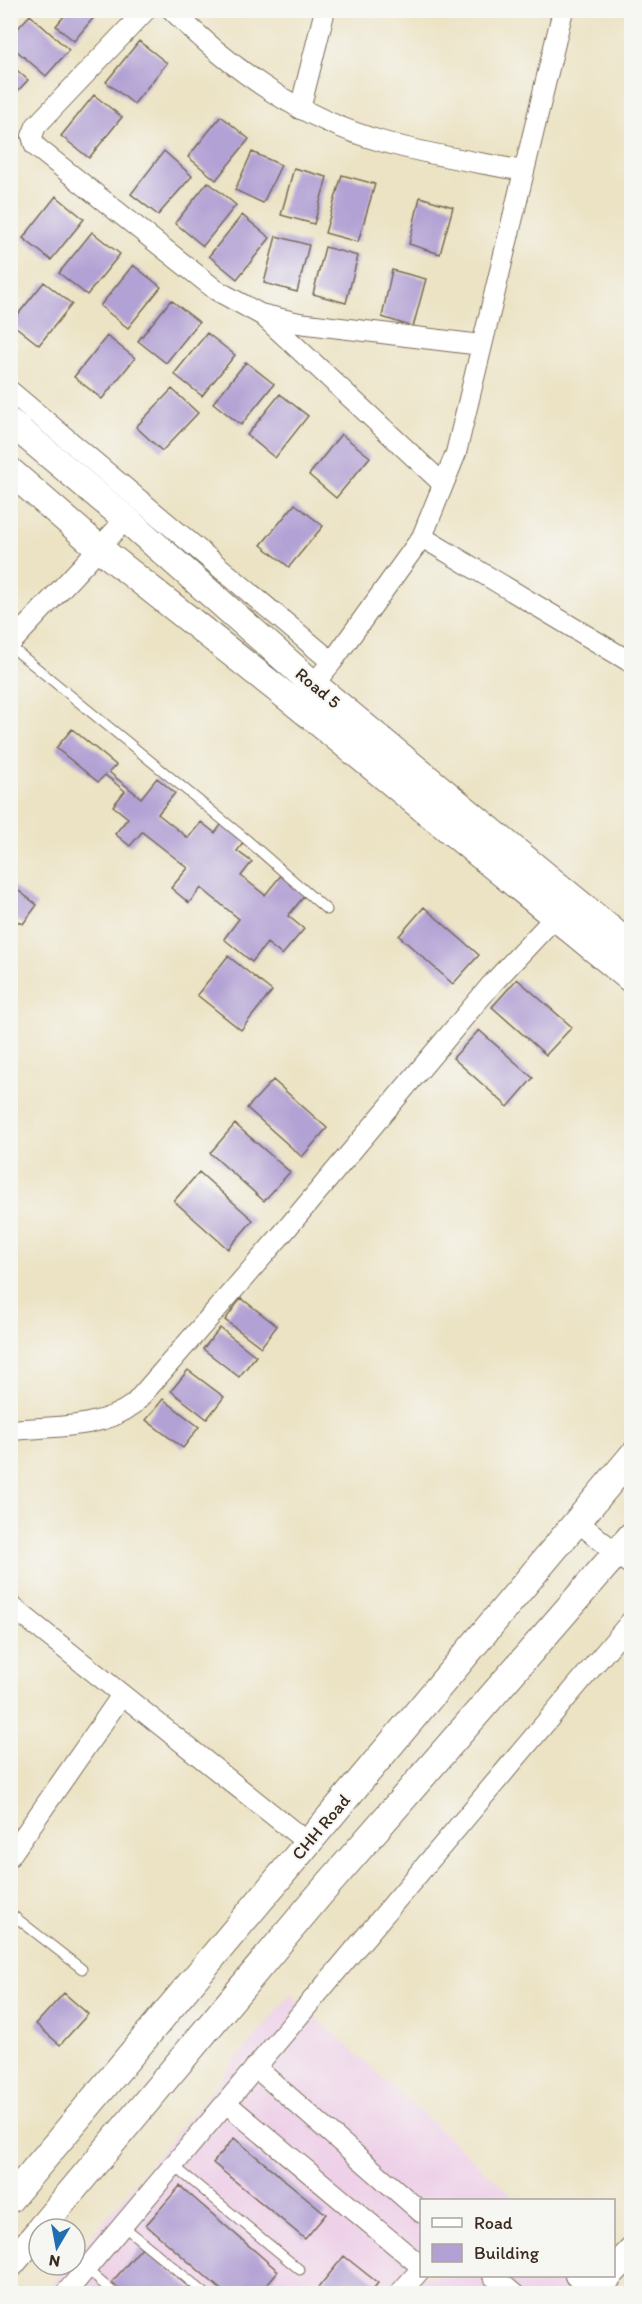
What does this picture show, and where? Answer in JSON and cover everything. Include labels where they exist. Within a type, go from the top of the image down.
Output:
[{"type":"street","points":[[146,10],[36,126],[32,136],[35,146],[216,290],[260,314],[443,484]]},
{"type":"street","points":[[172,10],[217,53],[245,75],[300,109],[348,131],[384,143],[523,171]]},
{"type":"street","points":[[300,109],[325,10]]},
{"type":"street","points":[[305,694],[332,662],[422,537],[456,453],[563,10]]},
{"type":"street","points":[[260,314],[300,323],[481,345]]},
{"type":"street","points":[[10,391],[332,662]]},
{"type":"street","name":"Road 5","points":[[10,422],[126,519],[305,694],[556,916],[632,980]]},
{"type":"street","name":"Road 5","points":[[10,471],[99,548],[305,694],[632,947]]},
{"type":"street","points":[[10,645],[126,519]]},
{"type":"street","points":[[422,537],[632,663]]},
{"type":"street","points":[[10,1430],[97,1422],[118,1416],[134,1404],[283,1233],[491,985],[556,916]]},
{"type":"street","name":"CHH Road","points":[[10,2199],[632,1456]]},
{"type":"street","points":[[51,2217],[320,1894],[626,1551],[577,1521]]},
{"type":"street","points":[[10,1605],[308,1843]]},
{"type":"street","points":[[87,2267],[632,1620]]},
{"type":"street","points":[[10,1856],[122,1695]]},
{"type":"street","points":[[255,2067],[420,2211]]},
{"type":"street","points":[[226,2103],[420,2265]]},
{"type":"street","points":[[10,2265],[27,2245]]},
{"type":"street","points":[[615,2266],[632,2251]]},
{"type":"street","points":[[399,2294],[420,2269]]},
{"type":"street","points":[[65,2294],[79,2277]]},
{"type":"street","points":[[494,2277],[514,2294]]},
{"type":"lane","points":[[10,645],[246,839],[327,910]]},
{"type":"lane","points":[[10,1913],[82,1969]]},
{"type":"lane","points":[[173,2165],[300,2271]]},
{"type":"lane","points":[[122,2225],[206,2294]]},
{"type":"lane","points":[[87,2269],[115,2294]]},
{"type":"shaded area","points":[[290,1994],[516,2199],[420,2199],[420,2277],[586,2277],[571,2294],[44,2294],[58,2277],[87,2277],[87,2241]]},
{"type":"building","points":[[69,10],[100,10],[74,41],[56,26]]},
{"type":"building","points":[[30,15],[69,50],[46,76],[10,45],[10,37]]},
{"type":"building","points":[[139,41],[167,63],[134,104],[106,82]]},
{"type":"building","points":[[10,64],[28,80],[10,99]]},
{"type":"building","points":[[94,95],[122,117],[89,158],[61,136]]},
{"type":"building","points":[[221,116],[249,139],[216,180],[188,157]]},
{"type":"building","points":[[164,151],[192,176],[158,215],[131,194]]},
{"type":"building","points":[[252,152],[281,165],[263,203],[235,190]]},
{"type":"building","points":[[294,168],[327,177],[314,224],[281,215]]},
{"type":"building","points":[[342,175],[375,184],[358,242],[325,233]]},
{"type":"building","points":[[208,182],[236,205],[203,246],[175,223]]},
{"type":"building","points":[[56,196],[84,219],[51,260],[23,238]]},
{"type":"building","points":[[420,197],[453,207],[440,254],[409,244]]},
{"type":"building","points":[[242,215],[270,238],[237,279],[209,256]]},
{"type":"building","points":[[92,232],[120,254],[87,295],[59,273]]},
{"type":"building","points":[[276,236],[309,245],[297,292],[264,283]]},
{"type":"building","points":[[325,247],[358,256],[346,303],[313,294]]},
{"type":"building","points":[[133,265],[161,287],[128,328],[100,306]]},
{"type":"building","points":[[392,270],[426,279],[413,327],[382,317]]},
{"type":"building","points":[[44,282],[72,304],[39,345],[11,323]]},
{"type":"building","points":[[171,300],[199,322],[166,363],[138,341]]},
{"type":"building","points":[[207,333],[235,355],[202,396],[174,374]]},
{"type":"building","points":[[107,336],[135,358],[102,399],[74,377]]},
{"type":"building","points":[[246,362],[274,384],[241,425],[213,403]]},
{"type":"building","points":[[172,389],[198,413],[162,451],[136,427]]},
{"type":"building","points":[[280,394],[308,416],[275,458],[247,435]]},
{"type":"building","points":[[341,434],[370,457],[336,498],[309,475]]},
{"type":"building","points":[[295,504],[323,526],[289,567],[261,545]]},
{"type":"building","points":[[72,729],[116,765],[109,772],[141,798],[157,778],[175,793],[158,814],[188,838],[201,822],[215,833],[224,821],[246,839],[237,851],[252,862],[241,876],[265,895],[282,874],[306,894],[288,916],[304,929],[282,955],[267,943],[252,962],[224,939],[239,919],[201,888],[189,903],[171,888],[188,868],[142,832],[130,846],[115,834],[128,818],[113,806],[125,791],[105,775],[98,782],[56,748]]},
{"type":"building","points":[[10,884],[37,905],[23,924],[15,920],[10,924]]},
{"type":"building","points":[[424,907],[479,955],[453,984],[399,936]]},
{"type":"building","points":[[228,956],[272,991],[241,1030],[197,995]]},
{"type":"building","points":[[517,979],[572,1027],[546,1055],[492,1007]]},
{"type":"building","points":[[479,1030],[533,1078],[508,1107],[453,1058]]},
{"type":"building","points":[[273,1080],[327,1128],[302,1157],[247,1108]]},
{"type":"building","points":[[235,1124],[290,1172],[264,1201],[210,1153]]},
{"type":"building","points":[[199,1172],[253,1220],[228,1249],[174,1201]]},
{"type":"building","points":[[241,1298],[277,1326],[261,1347],[225,1320]]},
{"type":"building","points":[[220,1328],[256,1356],[239,1377],[203,1349]]},
{"type":"building","points":[[188,1370],[224,1397],[207,1419],[171,1391]]},
{"type":"building","points":[[163,1399],[199,1427],[183,1448],[146,1420]]},
{"type":"building","points":[[64,1993],[88,2014],[60,2045],[36,2024]]},
{"type":"building","points":[[234,2138],[326,2214],[305,2239],[213,2163]]},
{"type":"building","points":[[180,2186],[278,2271],[259,2294],[226,2294],[146,2225]]},
{"type":"building","points":[[142,2247],[197,2294],[126,2294],[112,2282]]},
{"type":"building","points":[[344,2256],[378,2283],[369,2294],[313,2294]]}]
